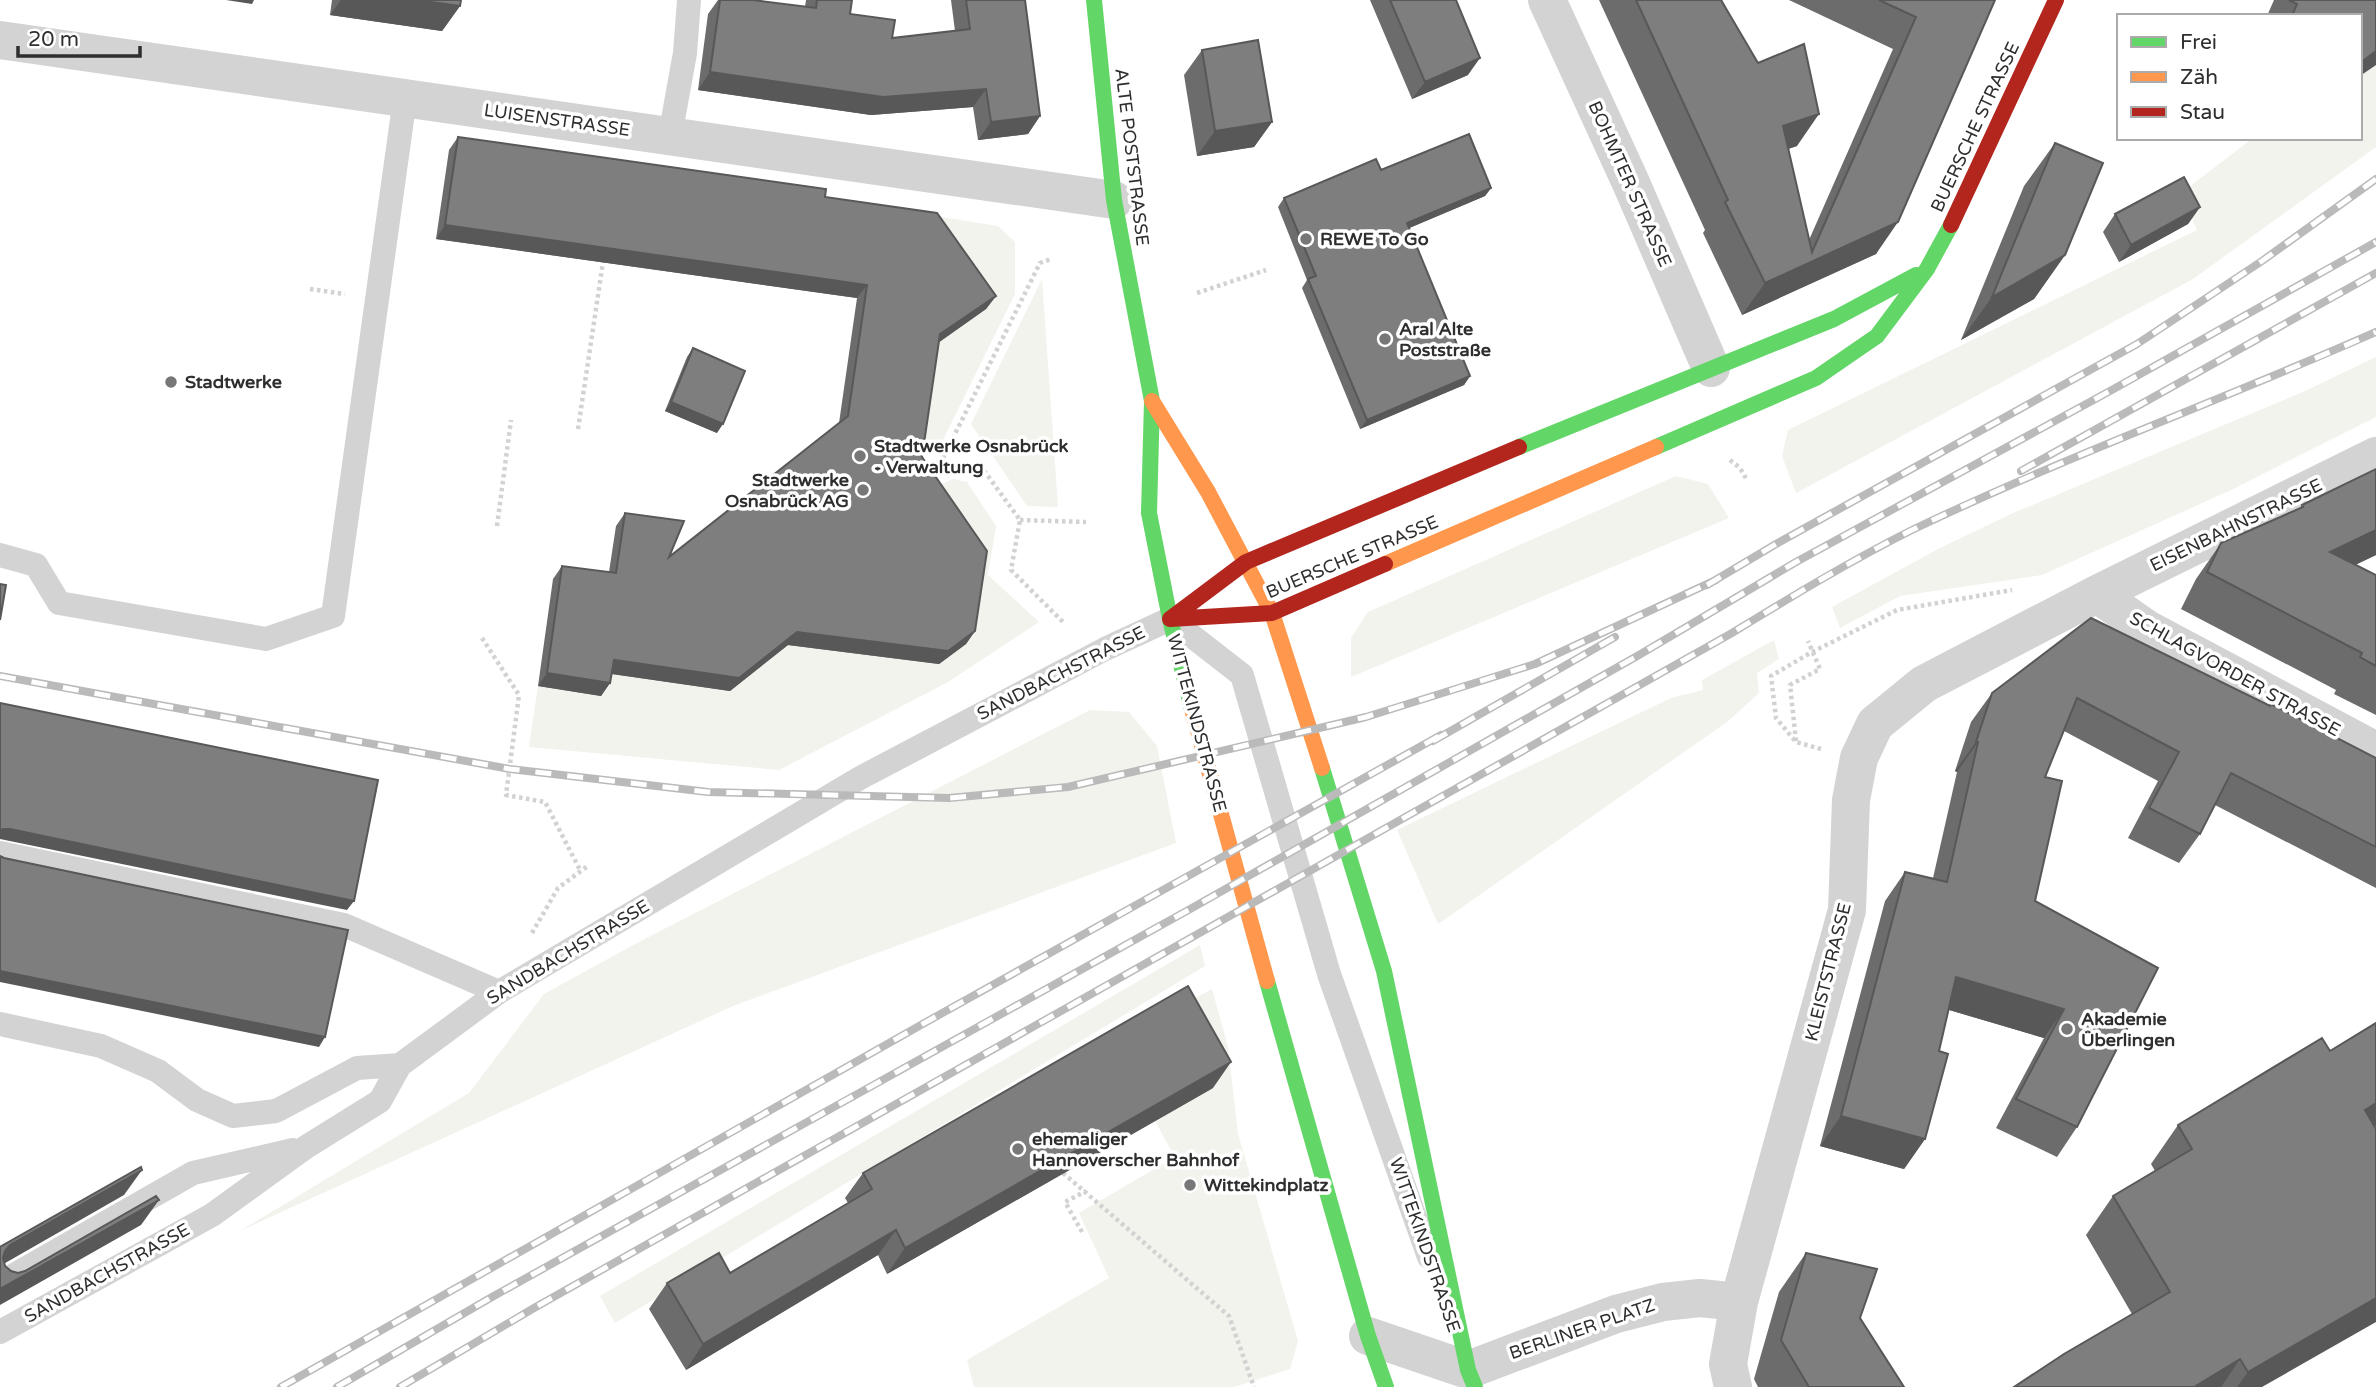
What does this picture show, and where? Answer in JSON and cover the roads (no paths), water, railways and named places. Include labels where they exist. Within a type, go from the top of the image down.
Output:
[{"type":"main road","name":"ALTE POSTSTRASSE","points":[[1094,0],[1114,200],[1152,401],[1149,513],[1170,619]]},
{"type":"main road","name":"BUERSCHE STRASSE","points":[[1170,619],[1272,613],[1816,378],[1877,336],[1927,269],[1944,240],[2056,0]]},
{"type":"main road","name":"BUERSCHE STRASSE","points":[[1170,619],[1246,562],[1435,481],[1834,319],[1927,269]]},
{"type":"main road","name":"ALTE POSTSTRASSE","points":[[1152,401],[1208,492],[1246,562]]},
{"type":"main road","name":"WITTEKINDSTRASSE","points":[[1246,562],[1272,613],[1310,727],[1384,971],[1471,1378]]},
{"type":"main road","name":"WITTEKINDSTRASSE","points":[[1170,619],[1292,1073],[1368,1336],[1386,1387]]},
{"type":"street","name":"BOHMTER STRASSE","points":[[1547,0],[1711,369]]},
{"type":"street","name":"LUISENSTRASSE","points":[[0,40],[1114,200]]},
{"type":"street","name":"EISENBAHNSTRASSE","points":[[2097,594],[2376,456]]},
{"type":"street","name":"SCHLAGVORDER STRASSE","points":[[2097,594],[2147,629],[2376,751]]},
{"type":"street","name":"KLEISTSTRASSE","points":[[1733,1387],[1728,1364],[1739,1302],[1846,910],[1851,800],[1858,758],[1875,724],[1924,684],[2097,594]]},
{"type":"street","name":"BERLINER PLATZ","points":[[1471,1378],[1616,1314],[1663,1301],[1700,1298],[1739,1302]]},
{"type":"street","name":"WITTEKINDSTRASSE","points":[[1368,1336],[1471,1378]]},
{"type":"lane","points":[[670,136],[684,53],[689,0]]},
{"type":"lane","points":[[0,555],[36,565],[59,603],[266,639],[332,616],[405,98]]},
{"type":"lane","name":"SANDBACHSTRASSE","points":[[0,1332],[212,1216],[306,1147],[380,1101],[400,1065],[499,992],[860,778],[1105,649],[1170,619]]},
{"type":"lane","name":"WITTEKINDSTRASSE","points":[[1170,619],[1242,675],[1329,974],[1471,1378]]},
{"type":"lane","points":[[0,853],[344,925],[499,992]]},
{"type":"lane","points":[[0,1024],[101,1046],[158,1071],[197,1100],[233,1116],[276,1111],[357,1068],[400,1065]]},
{"type":"lane","points":[[0,1283],[193,1173],[306,1147]]},
{"type":"railway","points":[[1707,585],[2137,344],[2262,261],[2376,179]]},
{"type":"railway","points":[[337,1387],[492,1297],[1192,908],[1639,655],[1796,562],[2376,242]]},
{"type":"railway","points":[[2021,471],[2376,273]]},
{"type":"railway","points":[[400,1387],[534,1308],[1889,542],[1969,503],[2376,332]]},
{"type":"railway","points":[[0,676],[510,769],[708,792],[949,798],[1068,787],[1366,717],[1535,664],[1716,580]]},
{"type":"railway","points":[[1433,741],[1615,637]]},
{"type":"railway","points":[[281,1387],[1441,735]]},
{"type":"place","name":"REWE To Go","points":[[1306,239]]},
{"type":"place","name":"Aral Alte Poststraße","points":[[1385,339]]},
{"type":"place","name":"Stadtwerke","points":[[171,382]]},
{"type":"place","name":"Stadtwerke Osnabrück - Verwaltung","points":[[860,456]]},
{"type":"place","name":"Stadtwerke Osnabrück AG","points":[[863,490]]},
{"type":"place","name":"Akademie Überlingen","points":[[2067,1029]]},
{"type":"place","name":"ehemaliger Hannoverscher Bahnhof","points":[[1018,1149]]},
{"type":"place","name":"Wittekindplatz","points":[[1190,1185]]}]
